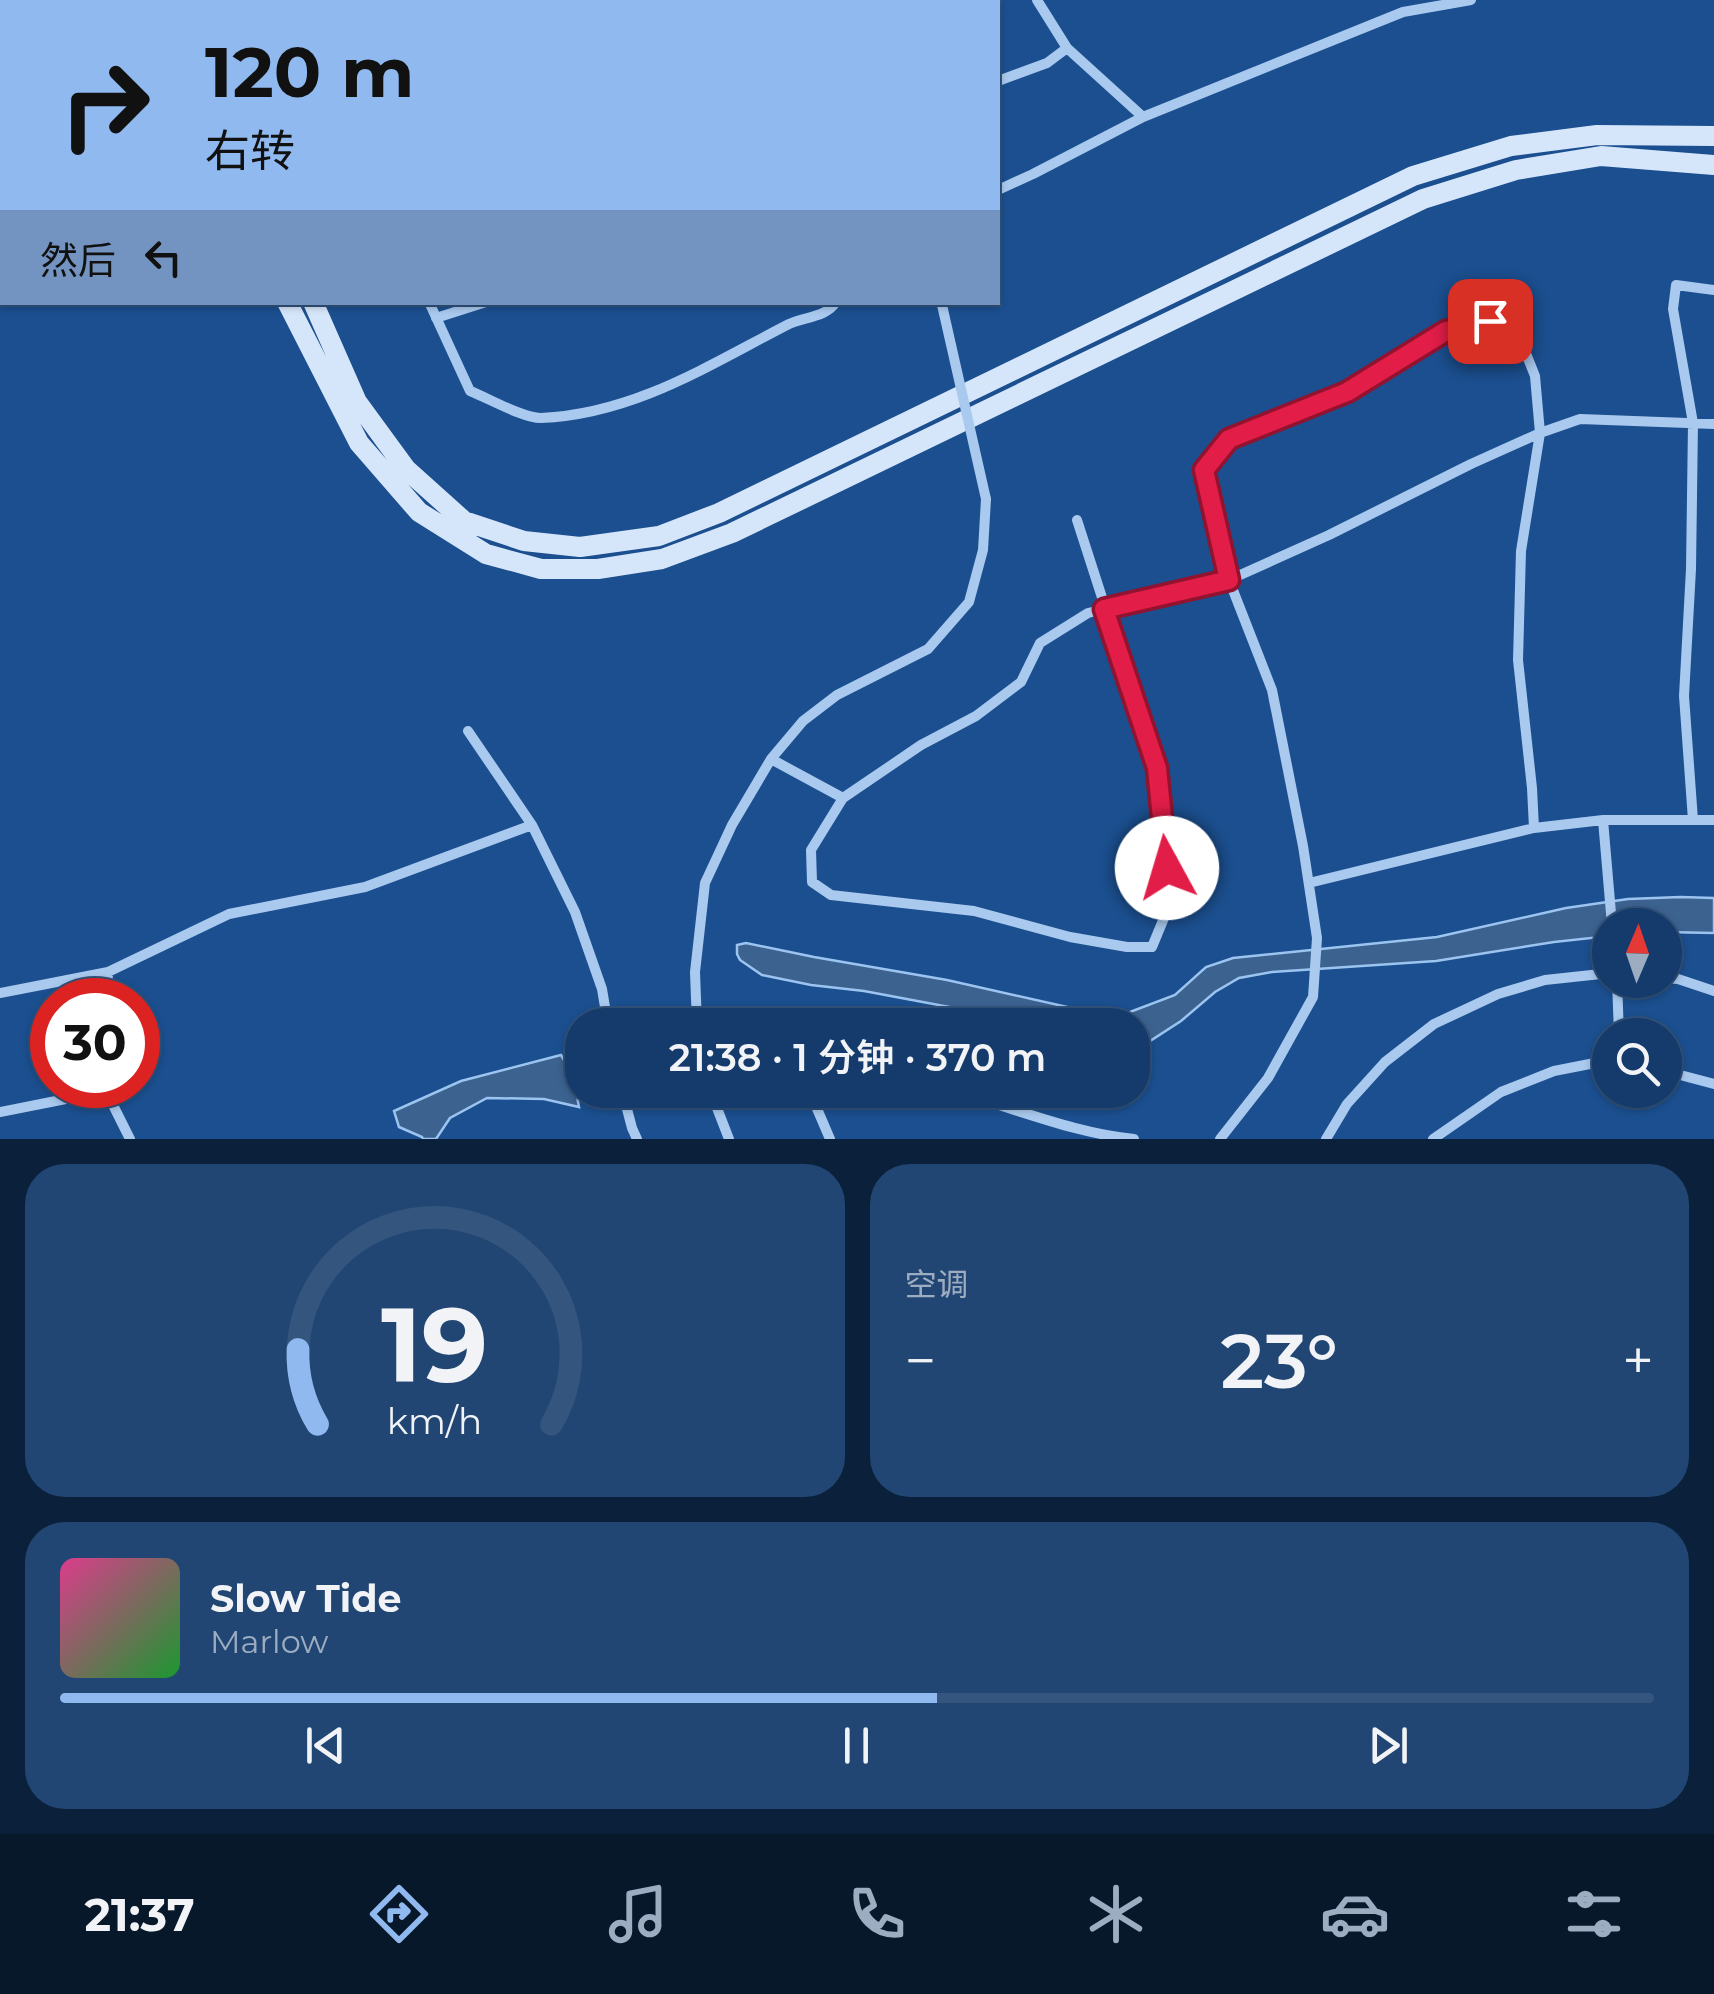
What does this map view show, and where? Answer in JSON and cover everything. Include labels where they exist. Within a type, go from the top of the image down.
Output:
[{"type":"street","points":[[1037,0],[1067,48],[1144,117]]},
{"type":"street","points":[[1000,189],[1144,117],[1403,12],[1470,0]]},
{"type":"street","points":[[1000,79],[1048,64],[1067,48]]},
{"type":"street","points":[[314,305],[357,402],[406,468],[464,520],[524,541],[580,547],[659,536],[719,512],[1413,176],[1510,146],[1597,135],[1714,136]]},
{"type":"street","points":[[290,305],[359,443],[419,512],[486,554],[541,569],[598,568],[662,559],[732,533],[1423,199],[1516,170],[1602,156],[1714,165]]},
{"type":"street","points":[[1694,820],[1684,696],[1693,423],[1673,310],[1676,285],[1714,290]]},
{"type":"street","points":[[430,305],[470,391],[536,418],[596,412],[673,385],[794,322],[832,310],[834,305]]},
{"type":"street","points":[[436,318],[477,305]]},
{"type":"street","points":[[697,1008],[695,972],[705,884],[732,826],[772,759],[803,722],[837,695],[928,649],[970,602],[984,550],[986,499],[942,305]]},
{"type":"street","points":[[1220,1139],[1268,1078],[1313,997],[1317,938],[1272,690],[1229,580],[1204,470],[1229,439],[1347,392],[1446,331],[1490,321],[1519,336],[1535,376],[1540,433],[1521,551],[1518,660],[1534,828]]},
{"type":"street","points":[[1077,520],[1104,609],[1157,768],[1170,901],[1152,947],[1127,947],[1070,937],[974,911],[831,895],[812,882],[810,850],[842,798],[922,745],[976,716],[1020,682],[1040,643],[1088,613],[1104,609],[1229,580],[1540,433],[1580,419],[1714,424]]},
{"type":"street","points":[[468,731],[532,825],[575,912],[605,1008]]},
{"type":"street","points":[[772,759],[842,798]]},
{"type":"street","points":[[1309,883],[1534,828],[1603,820],[1714,820]]},
{"type":"street","points":[[1603,820],[1610,908]]},
{"type":"street","points":[[0,994],[108,972],[229,914],[365,887],[532,825]]},
{"type":"street","points":[[108,972],[108,978]]},
{"type":"street","points":[[1326,1139],[1348,1104],[1385,1062],[1434,1024],[1498,994],[1545,980],[1592,975]]},
{"type":"street","points":[[1682,980],[1714,991]]},
{"type":"street","points":[[1433,1139],[1502,1092],[1554,1071],[1592,1064]]},
{"type":"street","points":[[1682,1075],[1714,1084]]},
{"type":"street","points":[[0,1112],[30,1105]]},
{"type":"street","points":[[115,1108],[130,1139]]},
{"type":"street","points":[[628,1108],[637,1139]]},
{"type":"street","points":[[717,1108],[729,1139]]},
{"type":"street","points":[[816,1108],[830,1139]]},
{"type":"street","points":[[1013,1108],[1099,1136],[1134,1139]]},
{"type":"water","points":[[1714,898],[1714,933],[1682,932],[1682,908],[1592,908],[1592,938],[1436,961],[1272,972],[1239,978],[1150,1041],[1150,1008],[1141,1008],[1175,995],[1206,967],[1233,958],[1437,937],[1566,908],[1628,899]]},
{"type":"water","points":[[746,943],[947,980],[1072,1008],[955,1008],[811,985],[762,975],[740,960],[737,945]]},
{"type":"water","points":[[561,1055],[565,1062],[565,1104],[544,1099],[487,1098],[450,1118],[436,1139],[423,1139],[399,1127],[394,1111],[461,1081]]},
{"type":"route","points":[[1167,868],[1157,768],[1104,609],[1229,580],[1204,470],[1229,439],[1347,392],[1446,331],[1490,321]]}]
